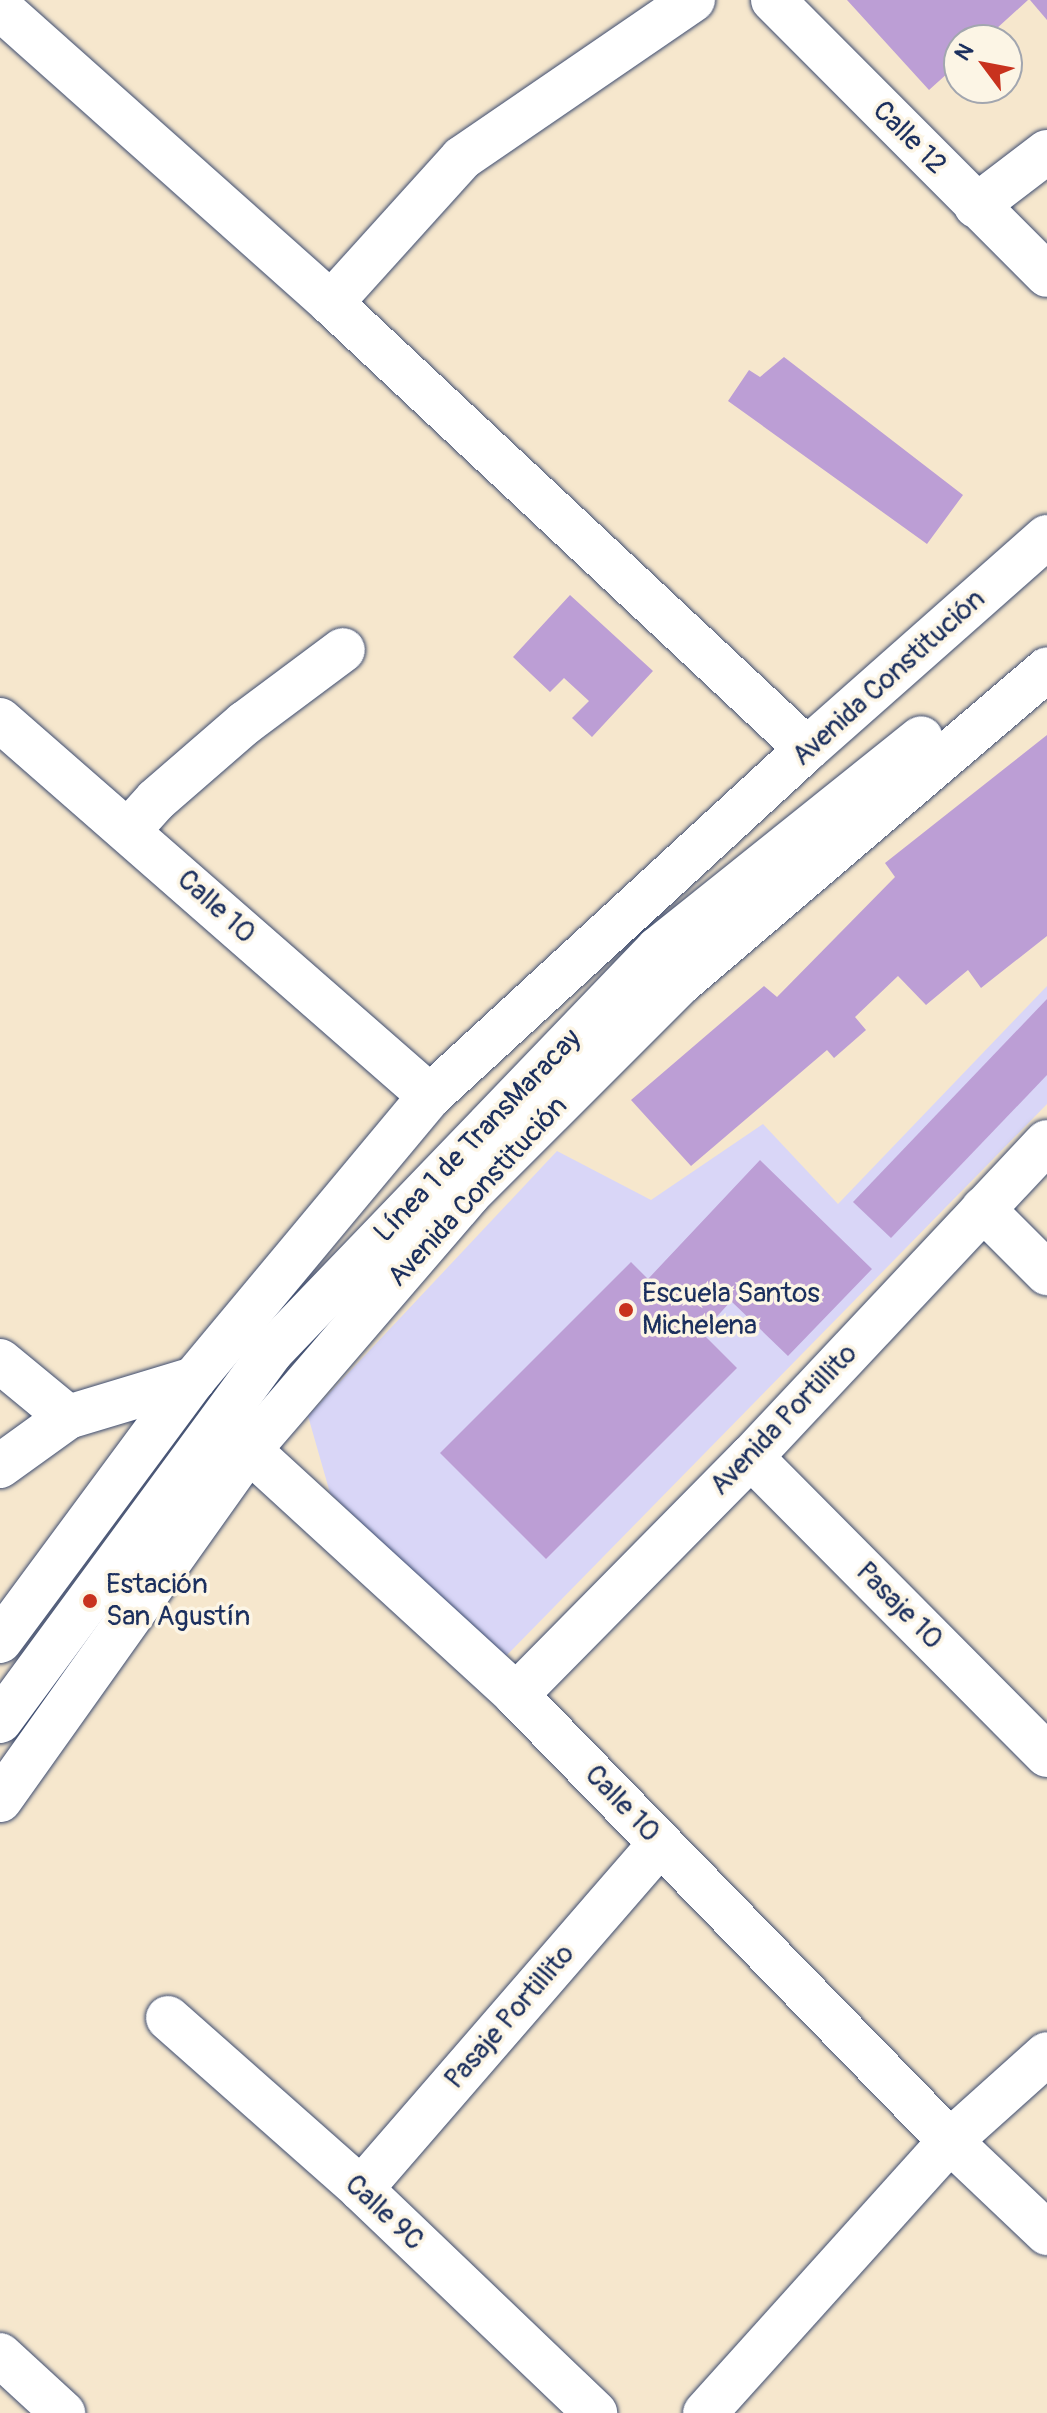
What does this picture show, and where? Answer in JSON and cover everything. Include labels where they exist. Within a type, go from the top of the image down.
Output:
[{"type":"street","points":[[331,303],[462,158],[693,0]]},
{"type":"street","name":"Calle 12","points":[[773,0],[1047,275]]},
{"type":"street","points":[[0,8],[331,303],[807,749]]},
{"type":"street","points":[[976,206],[1047,152]]},
{"type":"street","name":"Avenida Constitución","points":[[0,1641],[194,1379],[430,1096],[807,749],[1047,537]]},
{"type":"street","name":"Línea 1 de TransMaracay","points":[[0,1721],[237,1434],[271,1352],[658,949],[1047,638]]},
{"type":"street","points":[[129,830],[156,800],[245,723],[343,650]]},
{"type":"street","name":"Avenida Constitución","points":[[0,1800],[237,1434],[469,1194],[680,983],[1047,669]]},
{"type":"street","name":"Calle 10","points":[[0,720],[430,1096]]},
{"type":"street","name":"Avenida Portillito","points":[[516,1695],[751,1457],[1047,1142]]},
{"type":"street","points":[[983,1209],[1047,1273]]},
{"type":"street","points":[[0,1361],[68,1417]]},
{"type":"street","points":[[0,1466],[68,1417],[194,1379]]},
{"type":"street","name":"Calle 10","points":[[194,1379],[237,1434],[516,1695],[950,2141],[1047,2233]]},
{"type":"street","name":"Pasaje 10","points":[[751,1457],[1047,1755]]},
{"type":"street","name":"Pasaje Portillito","points":[[361,2189],[660,1844]]},
{"type":"street","name":"Calle 9C","points":[[168,2018],[361,2189],[595,2413]]},
{"type":"street","points":[[705,2413],[950,2141],[1047,2054]]},
{"type":"street","points":[[0,2355],[63,2413]]},
{"type":"shaded area","name":"Escuela Santos Michelena","points":[[1047,986],[1047,1104],[502,1660],[330,1493],[308,1416],[557,1151],[651,1200],[763,1124],[838,1204]]},
{"type":"building","points":[[847,0],[1028,0],[1002,24],[943,24],[943,77],[929,90]]},
{"type":"building","points":[[1030,0],[1047,0],[1047,20]]},
{"type":"building","points":[[784,357],[963,495],[927,544],[728,401],[749,370],[760,377]]},
{"type":"building","points":[[570,595],[653,671],[592,737],[572,718],[589,701],[564,678],[550,692],[513,657]]},
{"type":"building","points":[[1047,735],[1047,936],[981,988],[968,970],[926,1005],[898,976],[855,1017],[866,1030],[834,1058],[827,1050],[691,1166],[631,1100],[764,986],[777,997],[895,877],[885,863]]},
{"type":"building","points":[[1047,999],[1047,1075],[891,1238],[853,1202]]},
{"type":"building","points":[[760,1160],[872,1269],[788,1356],[731,1301],[702,1333],[737,1368],[546,1559],[440,1453],[631,1262],[648,1279]]},
{"type":"place","name":"Escuela Santos Michelena","points":[[626,1310]]},
{"type":"place","name":"Estación San Agustín","points":[[90,1601]]}]
